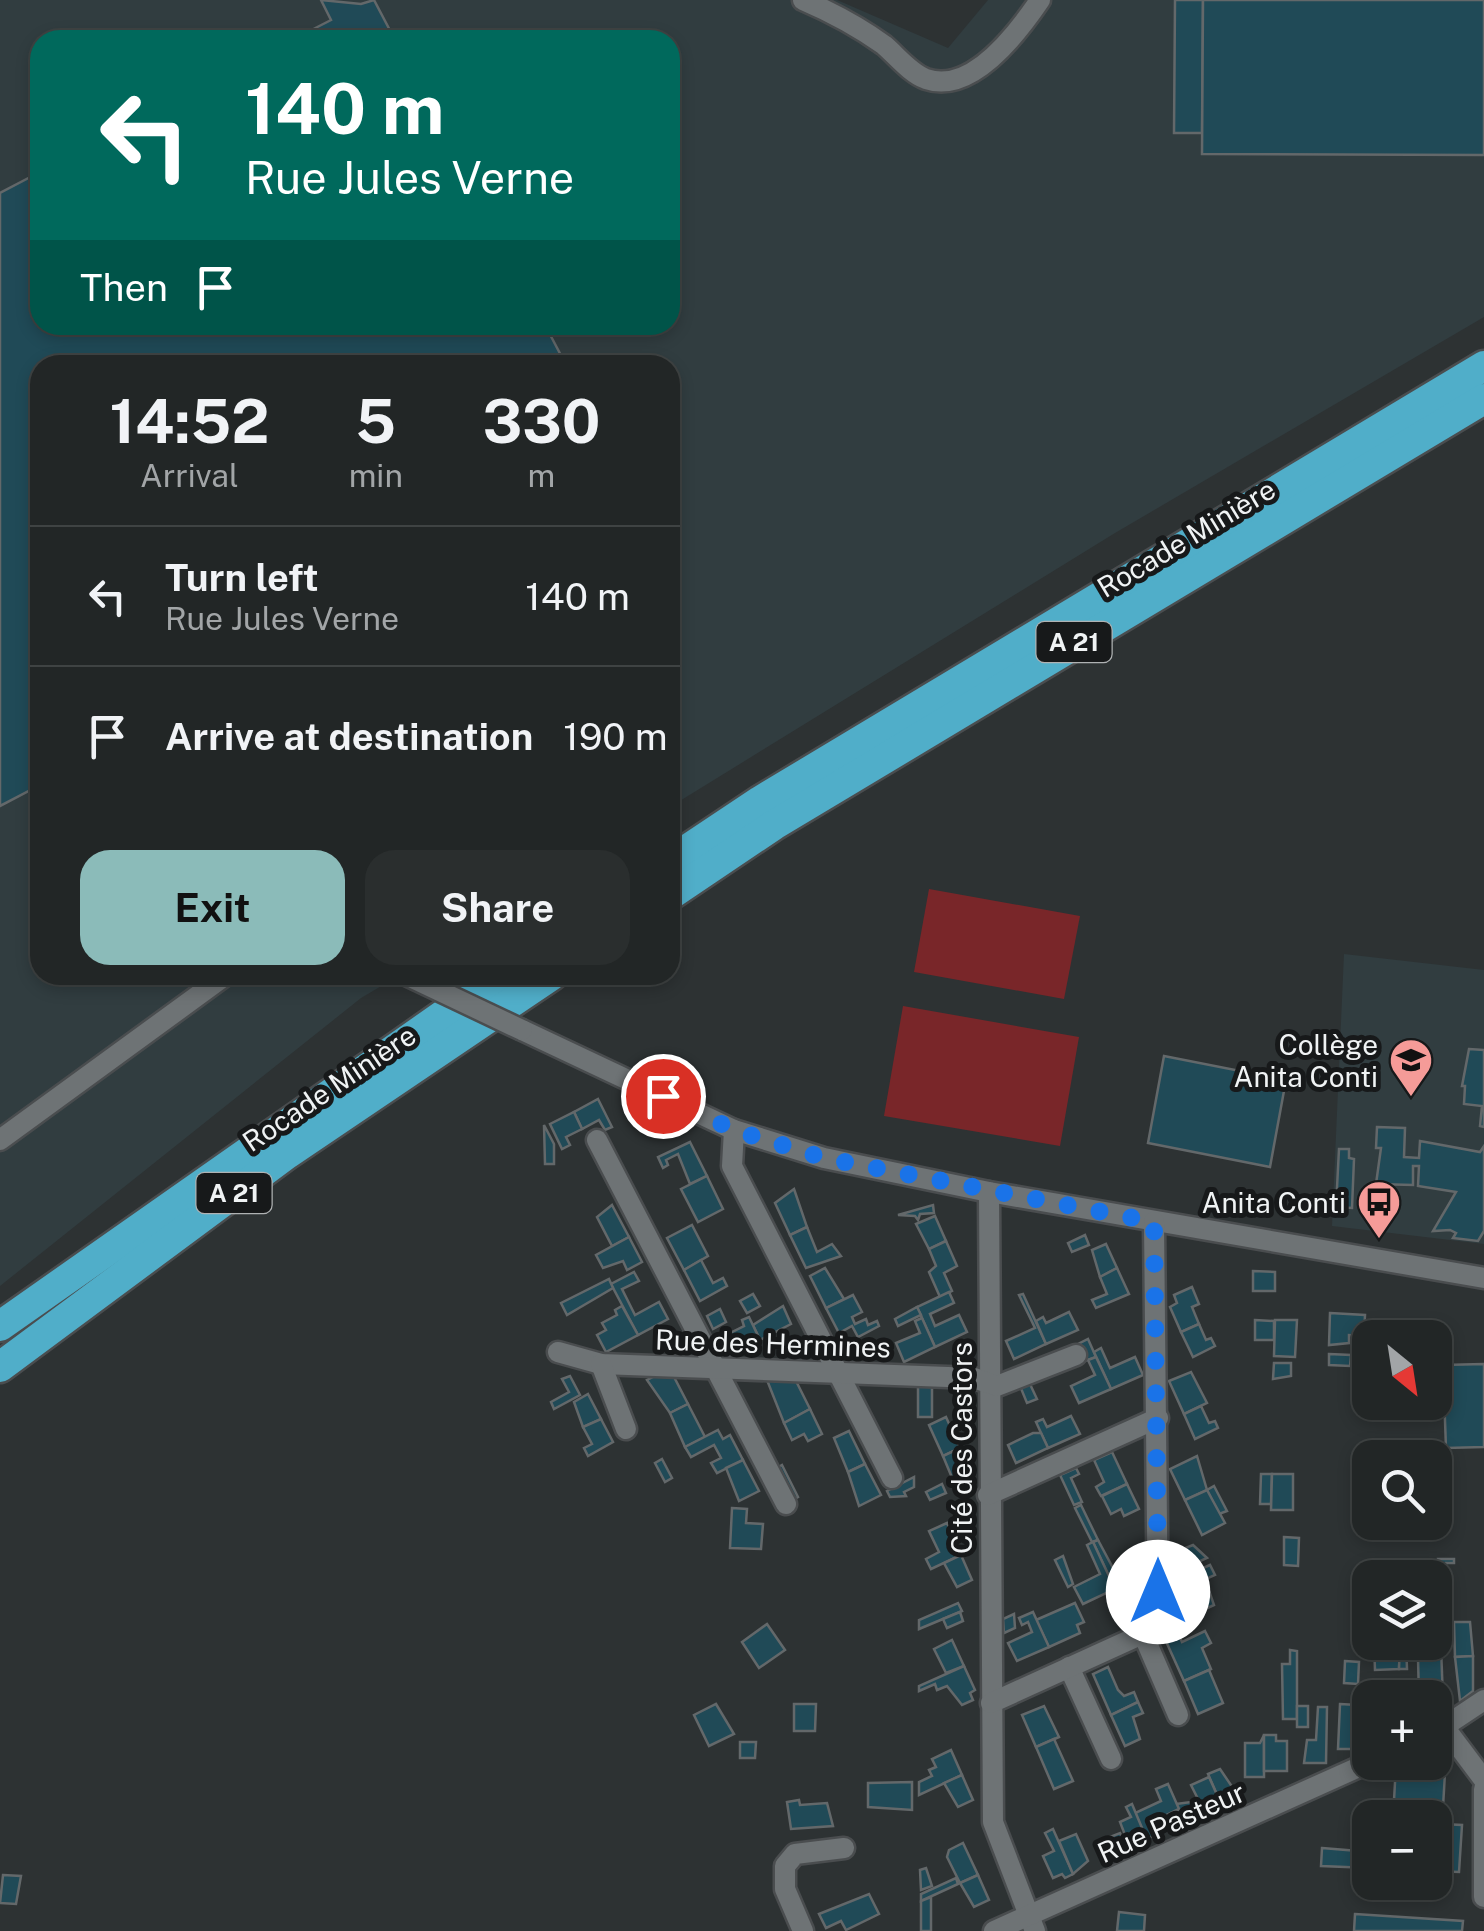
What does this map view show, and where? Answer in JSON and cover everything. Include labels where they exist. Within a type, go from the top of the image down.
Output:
[{"type":"highway","name":"Rocade Minière","points":[[680,854],[760,800],[1484,366]]},
{"type":"highway","name":"Rocade Minière","points":[[680,888],[791,814],[1484,399]]},
{"type":"highway","name":"Rocade Minière","points":[[0,1326],[486,985]]},
{"type":"highway","name":"Rocade Minière","points":[[0,1367],[286,1154],[537,985]]},
{"type":"street","points":[[803,0],[830,11],[882,44],[922,78],[936,82],[991,60],[1014,37],[1040,0]]},
{"type":"street","points":[[0,1140],[212,985]]},
{"type":"street","points":[[427,985],[734,1130],[824,1158],[989,1192],[1484,1278]]},
{"type":"street","points":[[734,1130],[732,1166],[892,1478]]},
{"type":"street","points":[[597,1140],[786,1504]]},
{"type":"street","name":"Cité des Castors","points":[[989,1192],[987,1382],[994,1835],[1033,1922]]},
{"type":"street","points":[[992,1703],[1158,1628],[1154,1222]]},
{"type":"street","name":"Rue des Hermines","points":[[558,1352],[601,1364],[974,1378],[997,1386],[1076,1355]]},
{"type":"street","points":[[601,1364],[626,1429]]},
{"type":"street","points":[[988,1495],[1158,1418]]},
{"type":"street","points":[[1143,1634],[1178,1715]]},
{"type":"street","points":[[1069,1667],[1110,1759]]},
{"type":"street","points":[[1452,1722],[1484,1700]]},
{"type":"street","points":[[1452,1744],[1484,1780]]},
{"type":"street","name":"Rue Pasteur","points":[[994,1931],[1033,1922],[1352,1771]]},
{"type":"street","points":[[1484,1790],[1484,1897]]},
{"type":"street","points":[[803,1931],[785,1889],[785,1866],[795,1854],[844,1848]]},
{"type":"shaded area","points":[[0,0],[837,0],[948,48],[988,0],[1484,0],[1484,317],[1115,533],[680,801],[680,355],[30,355],[30,985],[383,985],[361,998],[0,1286]]},
{"type":"shaded area","points":[[929,889],[1080,916],[1064,999],[914,972]]},
{"type":"shaded area","name":"Collège Anita Conti","points":[[1344,954],[1484,970],[1484,1244],[1332,1226]]},
{"type":"shaded area","points":[[903,1006],[1079,1037],[1060,1146],[884,1116]]},
{"type":"building","points":[[321,0],[361,4],[374,0],[390,30],[312,30],[331,20]]},
{"type":"building","points":[[1175,0],[1203,0],[1202,133],[1174,133]]},
{"type":"building","points":[[1203,0],[1484,0],[1484,155],[1202,154]]},
{"type":"building","points":[[30,177],[30,335],[550,335],[561,355],[30,355],[30,790],[0,806],[0,193]]},
{"type":"building","points":[[1469,1049],[1484,1050],[1484,1127],[1480,1126],[1482,1106],[1464,1104],[1462,1086]]},
{"type":"building","points":[[1164,1056],[1286,1080],[1270,1167],[1148,1143]]},
{"type":"building","points":[[598,1099],[612,1127],[605,1130],[599,1120],[582,1129],[574,1112]]},
{"type":"building","points":[[574,1112],[582,1129],[566,1137],[570,1145],[562,1149],[550,1124]]},
{"type":"building","points":[[544,1125],[554,1144],[554,1164],[545,1164]]},
{"type":"building","points":[[1377,1127],[1405,1128],[1404,1157],[1419,1158],[1420,1141],[1480,1152],[1484,1146],[1484,1231],[1478,1241],[1453,1238],[1456,1233],[1450,1230],[1433,1231],[1456,1192],[1418,1186],[1419,1166],[1413,1166],[1413,1185],[1376,1184],[1381,1148],[1376,1148]]},
{"type":"building","points":[[690,1142],[707,1176],[690,1184],[678,1154],[666,1160],[668,1165],[663,1168],[658,1157]]},
{"type":"building","points":[[1339,1149],[1349,1149],[1349,1158],[1354,1159],[1352,1208],[1336,1207]]},
{"type":"building","points":[[707,1176],[723,1209],[698,1222],[681,1189]]},
{"type":"building","points":[[794,1189],[807,1227],[790,1235],[775,1203]]},
{"type":"building","points":[[612,1205],[629,1237],[612,1246],[597,1217]]},
{"type":"building","points":[[933,1205],[934,1213],[920,1214],[918,1220],[915,1216],[898,1215]]},
{"type":"building","points":[[935,1216],[946,1241],[929,1249],[916,1224]]},
{"type":"building","points":[[692,1225],[708,1256],[684,1270],[667,1238]]},
{"type":"building","points":[[807,1227],[817,1252],[832,1244],[841,1256],[806,1268],[790,1235]]},
{"type":"building","points":[[1085,1235],[1089,1245],[1072,1252],[1068,1243]]},
{"type":"building","points":[[629,1237],[642,1262],[627,1270],[623,1261],[603,1268],[596,1255]]},
{"type":"building","points":[[946,1241],[957,1266],[944,1273],[952,1291],[940,1297],[929,1272],[936,1266],[929,1249]]},
{"type":"building","points":[[1106,1244],[1117,1268],[1100,1277],[1092,1250]]},
{"type":"building","points":[[701,1260],[713,1283],[723,1278],[727,1286],[700,1301],[684,1270]]},
{"type":"building","points":[[825,1268],[844,1299],[826,1308],[810,1276]]},
{"type":"building","points":[[1117,1268],[1129,1294],[1096,1308],[1092,1300],[1107,1294],[1100,1277]]},
{"type":"building","points":[[1253,1271],[1275,1272],[1275,1291],[1253,1291]]},
{"type":"building","points":[[634,1272],[639,1281],[622,1289],[635,1315],[659,1302],[668,1319],[638,1335],[611,1284]]},
{"type":"building","points":[[609,1279],[613,1288],[567,1315],[561,1303]]},
{"type":"building","points":[[1192,1287],[1199,1304],[1192,1307],[1199,1324],[1181,1332],[1170,1307],[1177,1303],[1174,1295]]},
{"type":"building","points":[[949,1292],[954,1303],[930,1314],[935,1326],[959,1315],[967,1332],[935,1347],[917,1307]]},
{"type":"building","points":[[753,1294],[760,1306],[747,1313],[740,1301]]},
{"type":"building","points":[[1023,1294],[1046,1344],[1014,1359],[1006,1341],[1035,1328],[1019,1295]]},
{"type":"building","points":[[853,1295],[862,1312],[852,1317],[855,1324],[866,1319],[868,1325],[877,1321],[879,1326],[858,1337],[852,1326],[839,1333],[826,1308]]},
{"type":"building","points":[[622,1306],[638,1335],[606,1352],[597,1335],[606,1330],[602,1323],[617,1315],[615,1310]]},
{"type":"building","points":[[783,1306],[791,1324],[760,1340],[753,1325]]},
{"type":"building","points":[[917,1307],[921,1315],[898,1326],[895,1319]]},
{"type":"building","points":[[720,1309],[726,1322],[713,1329],[707,1316]]},
{"type":"building","points":[[1069,1312],[1078,1330],[1046,1344],[1036,1321],[1043,1317],[1046,1323]]},
{"type":"building","points":[[1330,1313],[1365,1315],[1365,1320],[1352,1320],[1349,1343],[1329,1345]]},
{"type":"building","points":[[749,1317],[760,1340],[729,1356],[720,1338],[744,1326],[742,1320]]},
{"type":"building","points":[[922,1318],[935,1347],[904,1362],[896,1343],[920,1333],[915,1321]]},
{"type":"building","points":[[1255,1320],[1274,1321],[1274,1340],[1255,1340]]},
{"type":"building","points":[[1275,1320],[1297,1320],[1295,1357],[1274,1356]]},
{"type":"building","points":[[1199,1324],[1206,1340],[1211,1338],[1215,1346],[1193,1357],[1181,1332]]},
{"type":"building","points":[[1088,1339],[1096,1357],[1082,1362],[1074,1346]]},
{"type":"building","points":[[1101,1348],[1110,1368],[1135,1357],[1143,1375],[1111,1389],[1094,1352]]},
{"type":"building","points":[[1329,1354],[1351,1355],[1350,1366],[1329,1365]]},
{"type":"building","points":[[1096,1357],[1111,1389],[1079,1403],[1071,1386],[1095,1375],[1088,1360]]},
{"type":"building","points":[[1274,1363],[1291,1363],[1291,1376],[1273,1379]]},
{"type":"building","points":[[1484,1364],[1484,1447],[1452,1448],[1452,1440],[1446,1440],[1445,1420],[1452,1420],[1452,1365]]},
{"type":"building","points":[[1191,1372],[1207,1403],[1184,1414],[1169,1381]]},
{"type":"building","points":[[570,1376],[580,1395],[554,1409],[551,1402],[569,1392],[562,1379]]},
{"type":"building","points":[[655,1376],[674,1377],[688,1404],[670,1413],[647,1380]]},
{"type":"building","points":[[767,1380],[796,1381],[810,1409],[784,1423]]},
{"type":"building","points":[[1029,1382],[1037,1399],[1027,1403],[1020,1386]]},
{"type":"building","points":[[918,1385],[932,1386],[932,1417],[918,1417]]},
{"type":"building","points":[[588,1394],[601,1419],[583,1427],[574,1402]]},
{"type":"building","points":[[688,1404],[705,1437],[685,1447],[670,1413]]},
{"type":"building","points":[[1201,1406],[1209,1423],[1215,1421],[1218,1428],[1195,1439],[1184,1414]]},
{"type":"building","points":[[810,1409],[822,1434],[808,1441],[804,1434],[792,1440],[784,1423]]},
{"type":"building","points":[[1071,1416],[1080,1434],[1048,1448],[1036,1422],[1043,1419],[1047,1427]]},
{"type":"building","points":[[946,1417],[960,1448],[943,1456],[929,1425]]},
{"type":"building","points":[[601,1419],[613,1442],[588,1456],[584,1448],[592,1444],[583,1427]]},
{"type":"building","points":[[718,1430],[723,1439],[730,1435],[743,1460],[717,1473],[711,1463],[721,1458],[714,1445],[691,1457],[685,1447]]},
{"type":"building","points":[[849,1431],[865,1464],[848,1472],[834,1438]]},
{"type":"building","points":[[1041,1433],[1048,1448],[1016,1463],[1008,1445]]},
{"type":"building","points":[[960,1448],[972,1472],[953,1480],[943,1456]]},
{"type":"building","points":[[1112,1452],[1127,1484],[1101,1496],[1096,1487],[1104,1482],[1094,1460]]},
{"type":"building","points":[[1197,1456],[1207,1490],[1185,1500],[1170,1469]]},
{"type":"building","points":[[662,1459],[672,1478],[665,1482],[655,1463]]},
{"type":"building","points":[[743,1460],[759,1491],[739,1501],[726,1468]]},
{"type":"building","points":[[865,1464],[881,1495],[859,1506],[848,1472]]},
{"type":"building","points":[[782,1465],[798,1497],[793,1500],[777,1468]]},
{"type":"building","points":[[1076,1468],[1079,1474],[1071,1478],[1082,1502],[1074,1505],[1060,1475]]},
{"type":"building","points":[[1261,1474],[1272,1474],[1271,1504],[1260,1504]]},
{"type":"building","points":[[1272,1474],[1293,1474],[1293,1510],[1271,1510]]},
{"type":"building","points":[[914,1477],[914,1487],[904,1492],[906,1496],[890,1497],[887,1491]]},
{"type":"building","points":[[942,1484],[946,1493],[930,1500],[926,1492]]},
{"type":"building","points":[[1127,1484],[1139,1509],[1124,1516],[1121,1509],[1111,1514],[1102,1496]]},
{"type":"building","points":[[1214,1486],[1227,1511],[1219,1514],[1207,1490]]},
{"type":"building","points":[[1207,1490],[1225,1523],[1202,1535],[1185,1500]]},
{"type":"building","points":[[1081,1505],[1098,1540],[1092,1542],[1075,1508]]},
{"type":"building","points":[[732,1508],[747,1509],[746,1523],[763,1524],[761,1549],[730,1548]]},
{"type":"building","points":[[947,1523],[961,1555],[931,1569],[926,1559],[939,1552],[929,1531]]},
{"type":"building","points":[[1284,1537],[1299,1538],[1298,1566],[1284,1565]]},
{"type":"building","points":[[1098,1540],[1113,1568],[1138,1556],[1146,1574],[1115,1589],[1093,1542]]},
{"type":"building","points":[[1093,1542],[1115,1589],[1083,1604],[1074,1587],[1100,1574],[1087,1545]]},
{"type":"building","points":[[1193,1545],[1207,1558],[1198,1562],[1201,1569],[1210,1565],[1215,1575],[1188,1587],[1176,1561],[1182,1559],[1178,1551]]},
{"type":"building","points":[[961,1555],[972,1580],[957,1587],[944,1563]]},
{"type":"building","points":[[1063,1556],[1073,1584],[1068,1587],[1055,1560]]},
{"type":"building","points":[[1205,1579],[1214,1605],[1199,1612],[1188,1587]]},
{"type":"building","points":[[958,1603],[962,1611],[919,1629],[919,1620]]},
{"type":"building","points":[[1075,1603],[1084,1622],[1077,1625],[1080,1633],[1049,1647],[1036,1620]]},
{"type":"building","points":[[960,1612],[963,1621],[947,1628],[943,1619]]},
{"type":"building","points":[[1033,1612],[1049,1647],[1017,1661],[1008,1643],[1032,1632],[1028,1622],[1022,1625],[1019,1618]]},
{"type":"building","points":[[1014,1614],[1015,1628],[1004,1633],[1003,1619]]},
{"type":"building","points":[[1454,1622],[1470,1622],[1473,1656],[1455,1657]]},
{"type":"building","points":[[767,1624],[785,1650],[759,1668],[742,1642]]},
{"type":"building","points":[[1205,1631],[1211,1643],[1202,1648],[1211,1669],[1184,1681],[1165,1639],[1178,1633],[1182,1642]]},
{"type":"building","points":[[952,1640],[964,1666],[946,1673],[934,1649]]},
{"type":"building","points":[[1290,1650],[1297,1651],[1297,1719],[1283,1719],[1282,1664],[1290,1664]]},
{"type":"building","points":[[1473,1656],[1473,1691],[1460,1701],[1455,1657]]},
{"type":"building","points":[[1375,1660],[1399,1660],[1399,1669],[1375,1670]]},
{"type":"building","points":[[1399,1660],[1407,1660],[1407,1669],[1399,1669]]},
{"type":"building","points":[[1418,1660],[1441,1660],[1442,1680],[1419,1680]]},
{"type":"building","points":[[1345,1661],[1359,1662],[1358,1680],[1344,1683]]},
{"type":"building","points":[[964,1666],[975,1690],[970,1693],[973,1700],[962,1705],[947,1686],[937,1690],[935,1684],[919,1691],[919,1686]]},
{"type":"building","points":[[1108,1667],[1118,1690],[1124,1696],[1134,1692],[1138,1702],[1111,1715],[1093,1674]]},
{"type":"building","points":[[1209,1670],[1223,1703],[1198,1714],[1184,1681]]},
{"type":"building","points":[[1138,1702],[1143,1713],[1133,1717],[1140,1739],[1125,1746],[1111,1715]]},
{"type":"building","points":[[716,1704],[734,1734],[709,1746],[694,1715]]},
{"type":"building","points":[[794,1704],[816,1704],[815,1731],[794,1731]]},
{"type":"building","points":[[1340,1704],[1352,1705],[1352,1749],[1338,1749]]},
{"type":"building","points":[[1044,1706],[1059,1737],[1036,1747],[1022,1715]]},
{"type":"building","points":[[1297,1706],[1308,1706],[1308,1727],[1297,1727]]},
{"type":"building","points":[[1318,1707],[1327,1707],[1326,1763],[1304,1763],[1307,1740],[1316,1740]]},
{"type":"building","points":[[1264,1735],[1264,1777],[1245,1777],[1245,1743],[1260,1743]]},
{"type":"building","points":[[1264,1735],[1276,1735],[1276,1741],[1287,1741],[1287,1771],[1264,1771]]},
{"type":"building","points":[[1054,1739],[1073,1781],[1054,1789],[1036,1747]]},
{"type":"building","points":[[740,1742],[756,1742],[755,1758],[740,1758]]},
{"type":"building","points":[[951,1750],[962,1775],[919,1795],[919,1782],[932,1776],[929,1770],[936,1767],[932,1759]]},
{"type":"building","points":[[1220,1769],[1237,1794],[1222,1806],[1208,1774]]},
{"type":"building","points":[[962,1775],[973,1800],[958,1807],[944,1783]]},
{"type":"building","points":[[1209,1777],[1222,1806],[1213,1810],[1210,1806],[1183,1819],[1176,1804],[1199,1801],[1191,1785]]},
{"type":"building","points":[[1395,1780],[1445,1780],[1443,1800],[1394,1800]]},
{"type":"building","points":[[912,1782],[912,1810],[868,1807],[868,1783]]},
{"type":"building","points":[[1168,1784],[1179,1809],[1158,1819],[1163,1828],[1147,1840],[1135,1813],[1161,1801],[1156,1789]]},
{"type":"building","points":[[799,1800],[800,1805],[827,1803],[833,1826],[791,1829],[787,1802]]},
{"type":"building","points":[[1132,1804],[1147,1840],[1130,1848],[1120,1822],[1131,1817],[1126,1807]]},
{"type":"building","points":[[1452,1824],[1462,1825],[1459,1872],[1452,1872]]},
{"type":"building","points":[[1053,1829],[1073,1874],[1065,1878],[1062,1874],[1053,1878],[1043,1856],[1054,1851],[1045,1833]]},
{"type":"building","points":[[1120,1833],[1127,1848],[1112,1854],[1105,1839]]},
{"type":"building","points":[[1076,1834],[1088,1861],[1073,1874],[1059,1841]]},
{"type":"building","points":[[963,1843],[978,1875],[960,1883],[947,1857],[949,1850]]},
{"type":"building","points":[[1322,1848],[1352,1850],[1352,1867],[1321,1866]]},
{"type":"building","points":[[926,1868],[932,1886],[921,1890],[920,1870]]},
{"type":"building","points":[[3,1875],[21,1876],[16,1904],[0,1903]]},
{"type":"building","points":[[978,1875],[989,1900],[974,1907],[960,1883]]},
{"type":"building","points":[[956,1878],[958,1884],[921,1901],[921,1894]]},
{"type":"building","points":[[869,1894],[879,1914],[846,1930],[841,1921],[826,1928],[819,1914]]},
{"type":"building","points":[[931,1897],[931,1931],[921,1931],[921,1901]]},
{"type":"building","points":[[1119,1912],[1145,1915],[1144,1931],[1117,1931]]},
{"type":"building","points":[[1355,1914],[1463,1921],[1462,1931],[1354,1931]]},
{"type":"place","name":"Collège Anita Conti","points":[[1411,1098]]},
{"type":"place","name":"Anita Conti","points":[[1379,1240]]},
{"type":"route","points":[[663,1096],[734,1130],[824,1158],[1154,1222],[1158,1592]]}]
